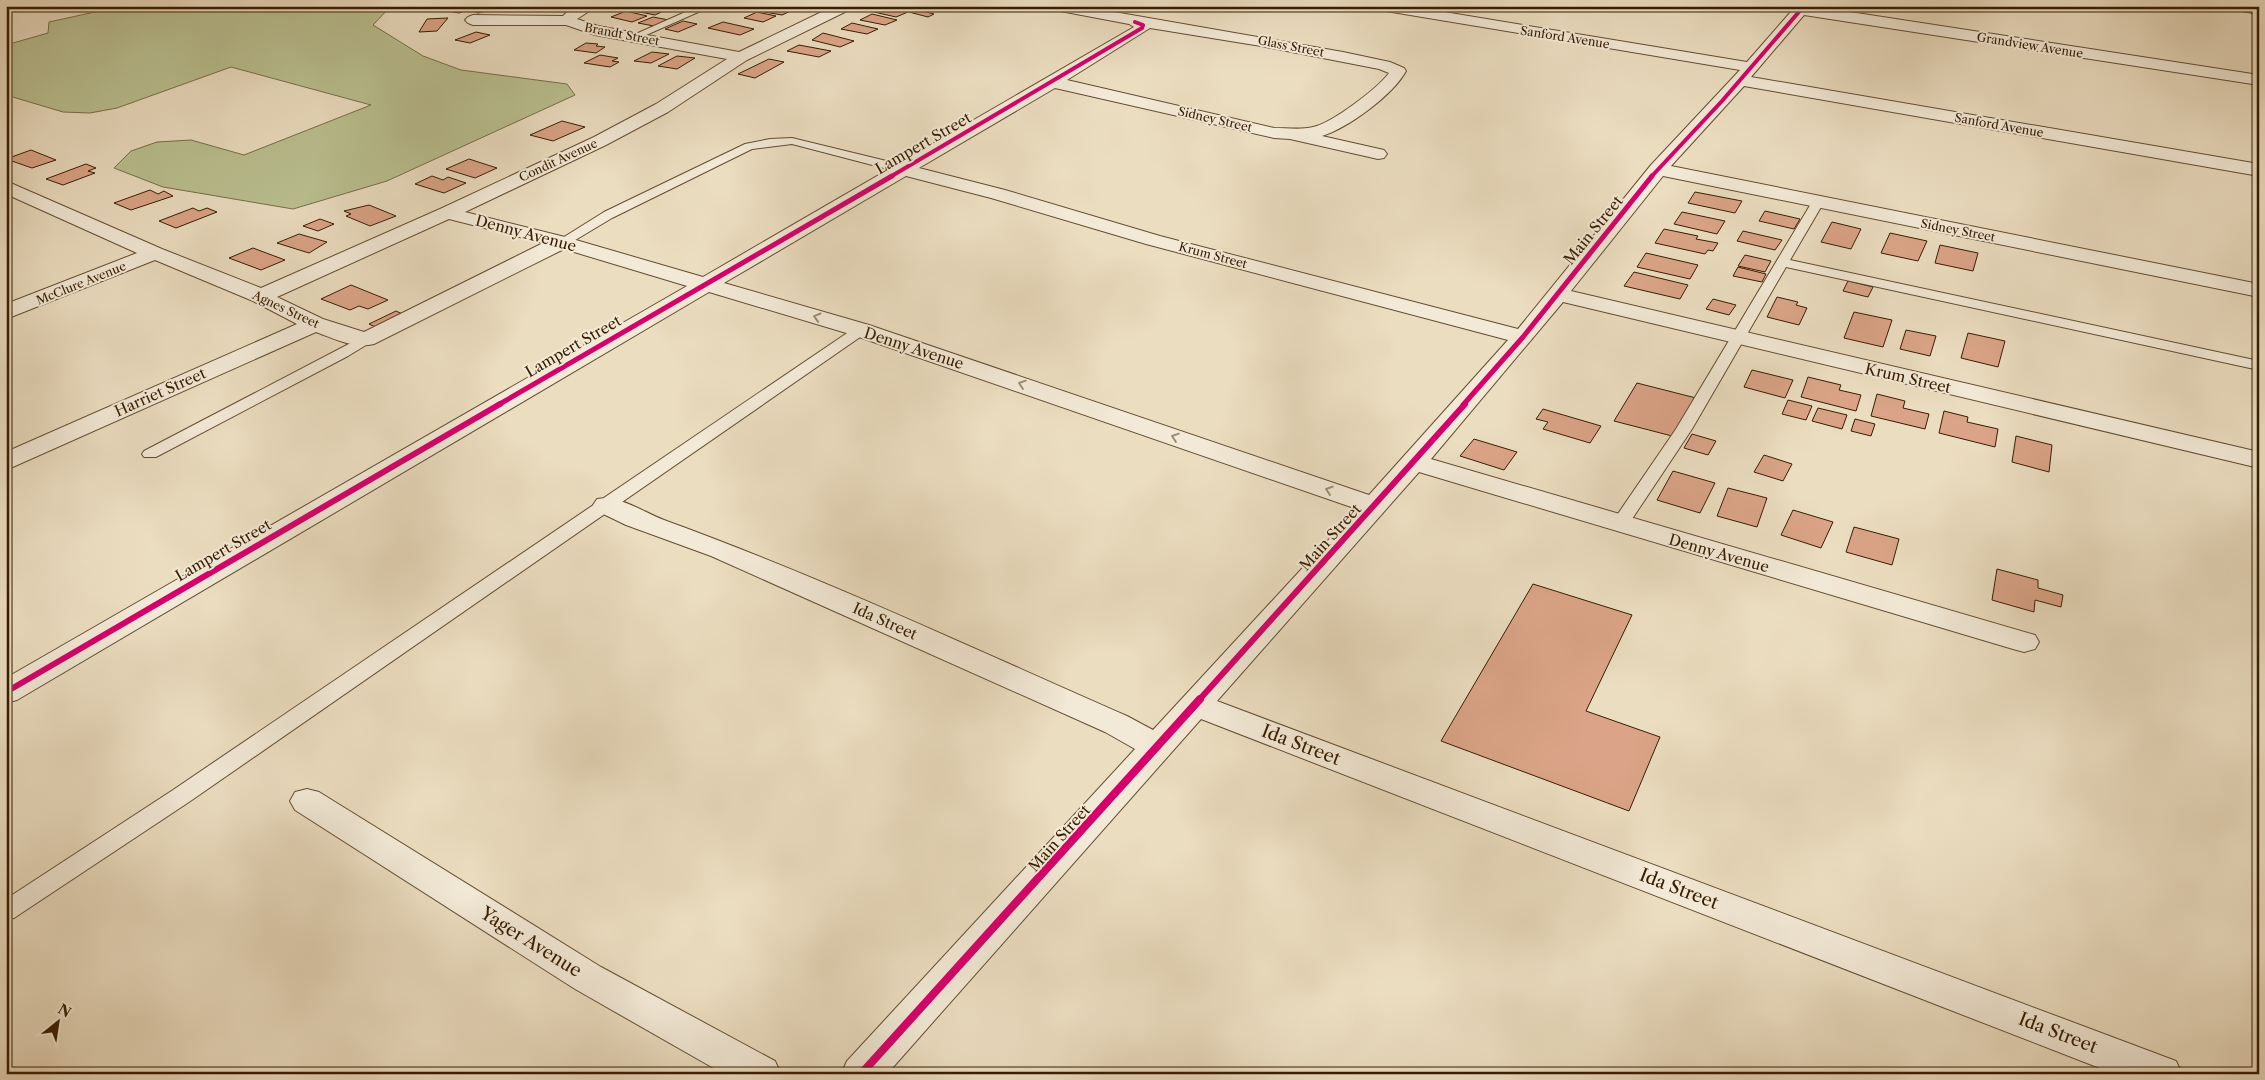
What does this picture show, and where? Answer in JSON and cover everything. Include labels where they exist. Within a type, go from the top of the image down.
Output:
[{"type":"street","points":[[567,21],[574,13],[590,6]]},
{"type":"street","name":"Condit Avenue","points":[[260,296],[447,213],[633,124],[741,57],[845,6]]},
{"type":"street","name":"Glass Street","points":[[1055,6],[1136,22],[1187,28],[1302,48],[1384,65],[1398,71],[1396,76],[1378,92],[1348,115],[1325,129],[1304,134],[1290,134]]},
{"type":"street","name":"Sanford Avenue","points":[[1380,6],[2259,170]]},
{"type":"street","points":[[2235,6],[2259,10]]},
{"type":"street","name":"Main Street","points":[[861,1074],[1159,747],[1414,462],[1523,337],[1658,170],[1803,8]]},
{"type":"street","name":"Grandview Avenue","points":[[1803,8],[2259,80]]},
{"type":"street","name":"Brandt Street","points":[[473,20],[567,21],[595,30],[741,57]]},
{"type":"street","name":"Lampert Street","points":[[6,692],[1053,82],[1142,28],[1143,25],[1136,22]]},
{"type":"street","name":"Sidney Street","points":[[1053,82],[1274,133],[1290,134],[1378,154]]},
{"type":"street","name":"Krum Street","points":[[903,169],[998,194],[1153,240],[1523,337]]},
{"type":"street","name":"Sidney Street","points":[[1658,170],[2259,290]]},
{"type":"street","name":"Agnes Street","points":[[6,187],[260,296],[286,312],[354,338],[366,338]]},
{"type":"street","name":"Denny Avenue","points":[[447,213],[562,242],[861,330],[1375,506]]},
{"type":"street","points":[[366,338],[420,315],[562,242]]},
{"type":"street","name":"McClure Avenue","points":[[6,312],[156,253]]},
{"type":"street","name":"Krum Street","points":[[1558,294],[2259,460]]},
{"type":"street","name":"Harriet Street","points":[[6,462],[315,324]]},
{"type":"street","name":"Denny Avenue","points":[[1414,462],[2024,642]]},
{"type":"street","name":"Ida Street","points":[[606,505],[636,519],[722,550],[890,623],[1116,724],[1159,747]]},
{"type":"street","name":"Ida Street","points":[[1196,705],[2162,1074]]},
{"type":"street","name":"Yager Avenue","points":[[307,801],[588,978],[761,1074]]},
{"type":"lane","points":[[634,37],[708,6]]},
{"type":"lane","points":[[562,242],[608,215],[749,146],[770,142],[792,141],[903,169]]},
{"type":"lane","points":[[1620,524],[1684,429],[1818,202]]},
{"type":"lane","points":[[1782,262],[2259,366]]},
{"type":"lane","points":[[6,911],[181,796],[861,330]]},
{"type":"lane","points":[[150,454],[344,353],[366,338]]},
{"type":"green space","points":[[122,6],[391,6],[373,25],[423,56],[461,70],[567,84],[575,95],[387,181],[293,209],[163,187],[114,168],[131,151],[157,142],[191,140],[244,155],[371,105],[231,67],[117,108],[90,113],[63,112],[6,95],[6,45],[48,33],[49,22]]},
{"type":"building","points":[[452,6],[468,10],[459,13],[442,10]]},
{"type":"building","points":[[480,6],[505,6],[478,13],[472,11]]},
{"type":"building","points":[[505,6],[521,6],[514,9]]},
{"type":"building","points":[[640,6],[670,8],[655,15],[630,10]]},
{"type":"building","points":[[753,6],[789,6],[785,9],[793,10],[782,15],[747,9]]},
{"type":"building","points":[[882,6],[908,12],[896,17],[874,12]]},
{"type":"building","points":[[915,9],[934,14],[928,17],[909,12]]},
{"type":"building","points":[[626,11],[647,16],[632,22],[611,17]]},
{"type":"building","points":[[757,12],[776,16],[763,22],[744,18]]},
{"type":"building","points":[[872,14],[897,20],[885,25],[860,20]]},
{"type":"building","points":[[653,17],[669,20],[654,26],[638,23]]},
{"type":"building","points":[[448,18],[437,31],[419,32],[427,19]]},
{"type":"building","points":[[683,21],[697,24],[678,32],[665,29]]},
{"type":"building","points":[[723,22],[754,29],[740,35],[708,28]]},
{"type":"building","points":[[852,23],[878,29],[867,34],[841,29]]},
{"type":"building","points":[[476,32],[490,35],[470,43],[455,40]]},
{"type":"building","points":[[823,33],[854,41],[840,47],[812,40]]},
{"type":"building","points":[[586,43],[605,47],[596,53],[574,50]]},
{"type":"building","points":[[799,45],[831,51],[819,57],[787,51]]},
{"type":"building","points":[[652,52],[669,54],[651,63],[634,61]]},
{"type":"building","points":[[600,55],[618,58],[612,61],[619,62],[610,67],[584,63]]},
{"type":"building","points":[[677,56],[695,58],[677,69],[658,66]]},
{"type":"building","points":[[769,59],[784,62],[755,78],[738,74]]},
{"type":"building","points":[[562,121],[585,127],[553,141],[530,135]]},
{"type":"building","points":[[31,150],[56,160],[32,168],[6,159]]},
{"type":"building","points":[[469,159],[497,168],[475,178],[446,169]]},
{"type":"building","points":[[86,164],[96,168],[88,171],[95,173],[63,185],[46,179]]},
{"type":"building","points":[[432,176],[443,180],[448,177],[466,183],[444,193],[415,184]]},
{"type":"building","points":[[150,190],[158,194],[164,191],[173,196],[131,210],[114,203]]},
{"type":"building","points":[[1695,192],[1742,201],[1735,213],[1688,203]]},
{"type":"building","points":[[369,205],[396,216],[370,226],[346,216],[351,214],[344,211]]},
{"type":"building","points":[[193,208],[199,211],[207,208],[217,212],[176,228],[159,221]]},
{"type":"building","points":[[1765,211],[1800,219],[1794,229],[1759,221]]},
{"type":"building","points":[[1682,212],[1725,221],[1717,234],[1674,224]]},
{"type":"building","points":[[320,219],[334,224],[318,231],[303,226]]},
{"type":"building","points":[[1832,222],[1861,229],[1851,249],[1821,242]]},
{"type":"building","points":[[1664,229],[1698,236],[1696,239],[1718,243],[1713,251],[1708,250],[1705,254],[1655,243]]},
{"type":"building","points":[[1743,231],[1782,240],[1775,250],[1737,241]]},
{"type":"building","points":[[1890,233],[1927,241],[1918,261],[1881,253]]},
{"type":"building","points":[[299,234],[327,242],[309,253],[277,243]]},
{"type":"building","points":[[1940,245],[1978,253],[1973,271],[1935,263]]},
{"type":"building","points":[[253,248],[285,260],[261,270],[229,258]]},
{"type":"building","points":[[1646,253],[1698,265],[1690,279],[1637,267]]},
{"type":"building","points":[[1745,255],[1771,261],[1765,272],[1738,266]]},
{"type":"building","points":[[1738,267],[1766,274],[1762,282],[1733,276]]},
{"type":"building","points":[[1634,272],[1688,285],[1680,299],[1624,286]]},
{"type":"building","points":[[1848,281],[1873,287],[1868,297],[1843,291]]},
{"type":"building","points":[[351,285],[388,300],[368,309],[359,306],[350,310],[321,299]]},
{"type":"building","points":[[1777,297],[1798,302],[1796,305],[1807,308],[1799,325],[1767,317]]},
{"type":"building","points":[[1713,299],[1736,305],[1729,315],[1706,309]]},
{"type":"building","points":[[396,311],[409,317],[382,330],[369,324]]},
{"type":"building","points":[[1854,312],[1892,320],[1883,347],[1844,338]]},
{"type":"building","points":[[1906,330],[1936,336],[1930,356],[1900,349]]},
{"type":"building","points":[[1968,333],[2005,341],[1998,367],[1961,358]]},
{"type":"building","points":[[1752,370],[1793,380],[1785,398],[1744,387]]},
{"type":"building","points":[[1808,377],[1841,385],[1839,390],[1861,395],[1856,411],[1801,397]]},
{"type":"building","points":[[1637,383],[1696,398],[1676,437],[1614,421]]},
{"type":"building","points":[[1877,394],[1905,401],[1903,408],[1929,414],[1925,429],[1871,416]]},
{"type":"building","points":[[1788,400],[1812,406],[1806,420],[1782,414]]},
{"type":"building","points":[[1818,408],[1847,415],[1842,429],[1812,421]]},
{"type":"building","points":[[1543,409],[1601,426],[1590,443],[1543,429],[1548,422],[1536,419]]},
{"type":"building","points":[[1944,411],[1968,417],[1967,422],[1998,429],[1995,447],[1939,433]]},
{"type":"building","points":[[1855,419],[1875,424],[1871,436],[1851,431]]},
{"type":"building","points":[[1692,434],[1716,441],[1708,455],[1684,448]]},
{"type":"building","points":[[2016,436],[2052,445],[2049,472],[2012,462]]},
{"type":"building","points":[[1474,439],[1517,452],[1504,470],[1460,456]]},
{"type":"building","points":[[1764,455],[1792,464],[1783,481],[1754,472]]},
{"type":"building","points":[[1673,471],[1715,483],[1700,513],[1657,500]]},
{"type":"building","points":[[1728,488],[1767,498],[1757,527],[1717,516]]},
{"type":"building","points":[[1793,510],[1833,522],[1821,548],[1781,535]]},
{"type":"building","points":[[1854,527],[1899,539],[1892,565],[1846,552]]},
{"type":"building","points":[[1997,569],[2038,580],[2038,588],[2063,595],[2061,607],[2035,600],[2034,612],[1992,600]]},
{"type":"building","points":[[1533,584],[1632,615],[1586,711],[1660,737],[1629,811],[1441,741]]},
{"type":"cycle path","points":[[861,1074],[1414,462],[1523,337],[1658,169],[1722,101],[1804,6]]},
{"type":"cycle path","points":[[6,692],[1053,82],[1142,28],[1143,25],[1135,22]]}]
